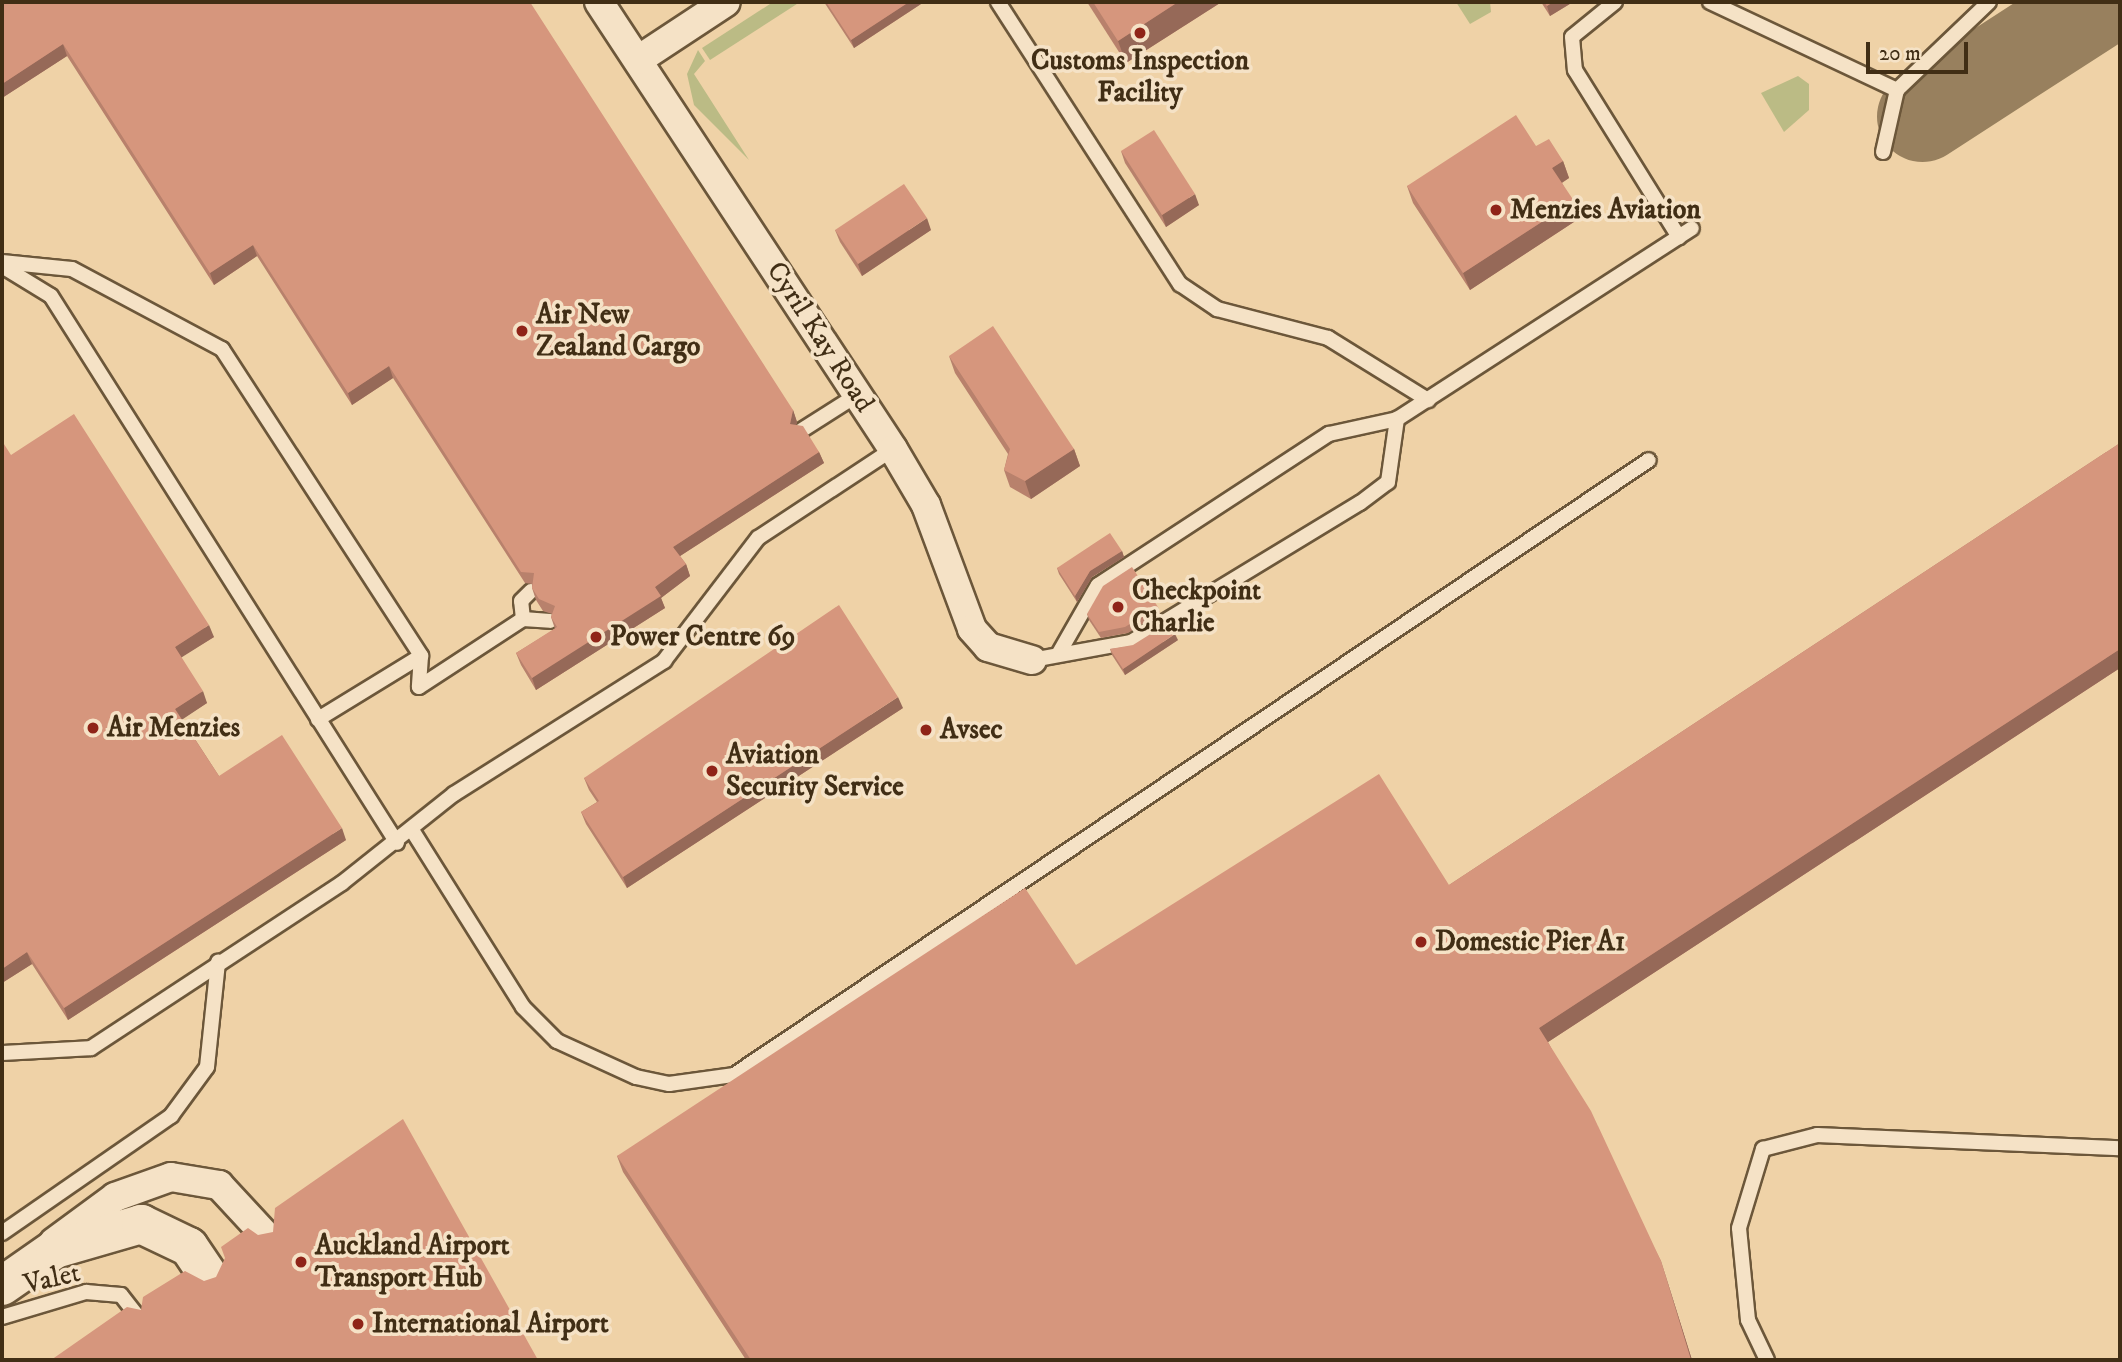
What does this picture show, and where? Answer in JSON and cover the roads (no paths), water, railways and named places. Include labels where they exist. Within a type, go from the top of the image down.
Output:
[{"type":"street","name":"Cyril Kay Road","points":[[599,2],[893,449],[926,505],[972,629],[988,647],[1032,660]]},
{"type":"street","points":[[638,61],[726,2]]},
{"type":"street","points":[[2,1284],[115,1197],[171,1177],[219,1185],[270,1240]]},
{"type":"street","points":[[2,1284],[55,1249],[141,1224],[189,1247],[211,1280]]},
{"type":"lane","points":[[999,2],[1180,284],[1217,309],[1328,338],[1428,400]]},
{"type":"lane","points":[[1615,2],[1572,37],[1575,70],[1679,237]]},
{"type":"lane","points":[[1710,2],[1897,90]]},
{"type":"lane","points":[[1883,152],[1897,90],[1989,2]]},
{"type":"lane","points":[[1059,653],[1098,585],[1329,434],[1351,424],[1398,419],[1692,228]]},
{"type":"lane","points":[[2,264],[72,269],[222,349],[421,656],[419,687],[523,619],[550,621]]},
{"type":"lane","points":[[2,264],[51,296],[397,843]]},
{"type":"lane","points":[[802,430],[857,395]]},
{"type":"lane","points":[[1032,660],[1131,642],[1360,503],[1388,482],[1398,419]]},
{"type":"lane","points":[[2,1053],[91,1048],[397,843],[454,794],[664,662],[758,538],[893,449]]},
{"type":"lane","points":[[412,830],[523,1007],[557,1041],[636,1077],[669,1084],[734,1075],[1649,460]]},
{"type":"lane","points":[[523,619],[521,601],[531,591]]},
{"type":"lane","points":[[318,719],[421,656]]},
{"type":"lane","points":[[2,1233],[171,1116],[206,1067],[218,962]]},
{"type":"lane","points":[[1766,1360],[1748,1320],[1739,1228],[1763,1150],[1817,1135],[2120,1148]]},
{"type":"lane","name":"Valet","points":[[2,1317],[86,1292],[121,1295],[143,1323]]},
{"type":"place","name":"Customs Inspection Facility","points":[[1140,33]]},
{"type":"place","name":"Menzies Aviation","points":[[1496,210]]},
{"type":"place","name":"Air New Zealand Cargo","points":[[522,331]]},
{"type":"place","name":"Checkpoint Charlie","points":[[1118,607]]},
{"type":"place","name":"Power Centre 69","points":[[596,637]]},
{"type":"place","name":"Air Menzies","points":[[93,728]]},
{"type":"place","name":"Avsec","points":[[926,730]]},
{"type":"place","name":"Aviation Security Service","points":[[712,771]]},
{"type":"place","name":"Domestic Pier A1","points":[[1421,942]]},
{"type":"place","name":"Auckland Airport Transport Hub","points":[[301,1262]]},
{"type":"place","name":"International Airport","points":[[358,1324]]}]
